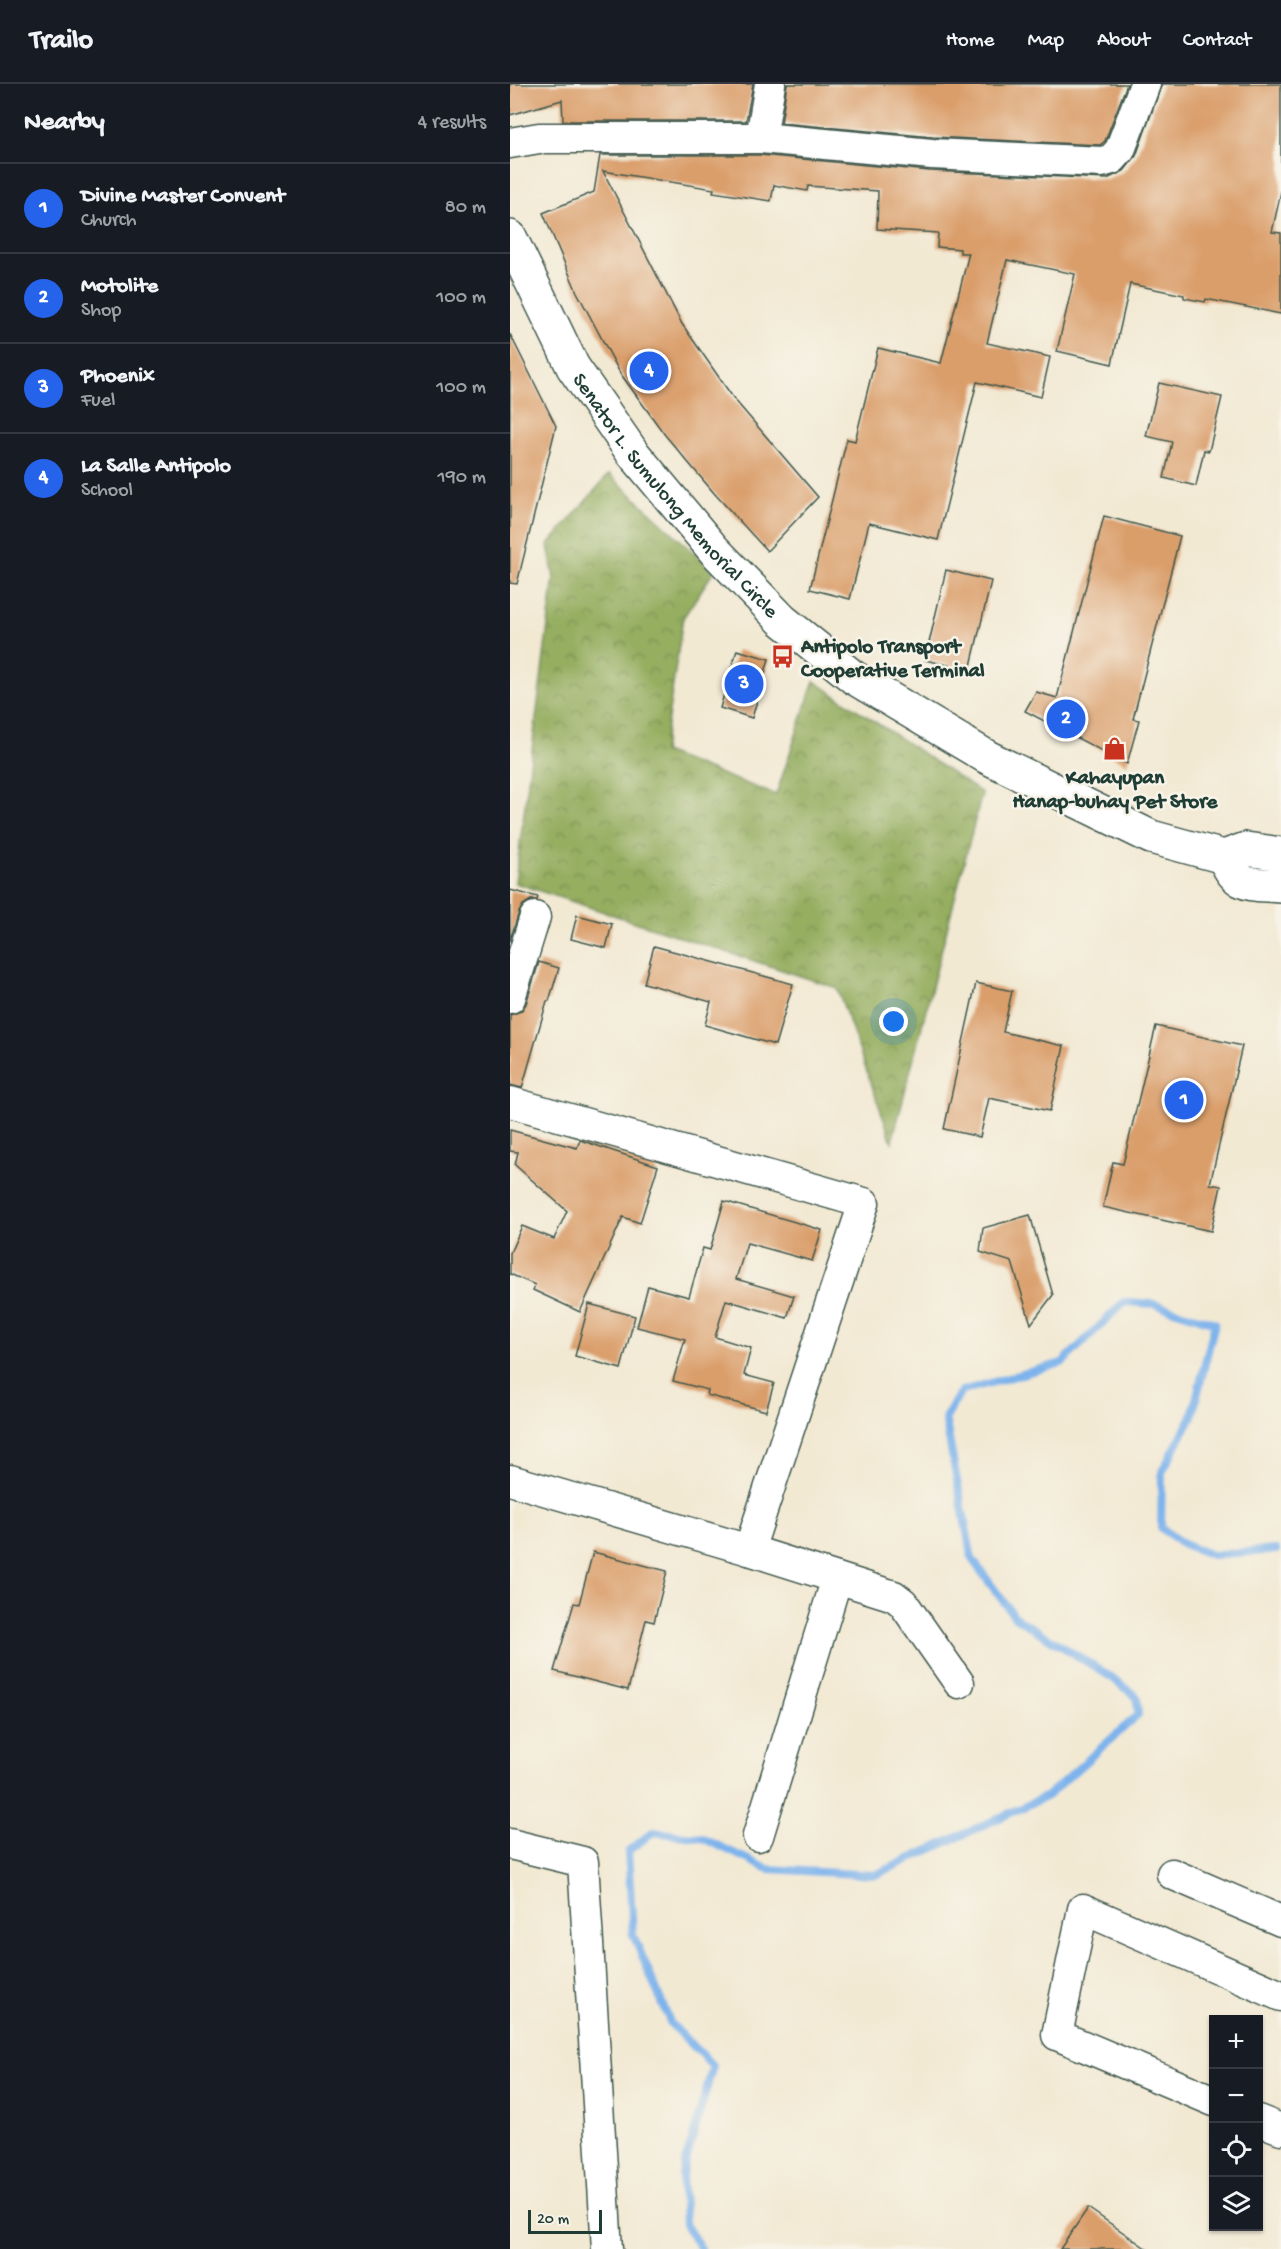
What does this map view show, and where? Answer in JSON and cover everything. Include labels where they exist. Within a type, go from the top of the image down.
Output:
[{"type":"main road","name":"Senator L. Sumulong Memorial Circle","points":[[510,237],[573,367],[599,406],[632,452],[714,550],[782,620],[853,677],[987,757],[1151,837],[1224,858]]},
{"type":"main road","points":[[1281,854],[1246,849],[1224,858],[1231,873],[1241,882],[1281,886]]},
{"type":"street","points":[[761,138],[770,84]]},
{"type":"street","points":[[510,143],[539,138],[761,138],[932,154],[1101,162],[1112,159],[1120,150],[1145,84]]},
{"type":"street","points":[[510,998],[535,917]]},
{"type":"street","points":[[512,1108],[864,1203],[749,1550]]},
{"type":"street","points":[[510,1480],[749,1550],[894,1596],[903,1603],[959,1683]]},
{"type":"street","points":[[758,1836],[837,1578]]},
{"type":"street","points":[[510,1845],[583,1862],[607,2249]]},
{"type":"street","points":[[1172,1874],[1281,1921]]},
{"type":"street","points":[[1209,2099],[1057,2035],[1083,1910],[1281,1996]]},
{"type":"street","points":[[1263,2122],[1281,2129]]},
{"type":"green space","points":[[609,474],[714,571],[683,618],[663,752],[776,795],[814,681],[982,793],[892,1142],[837,988],[515,883],[554,578],[548,545]]},
{"type":"building","points":[[510,84],[753,84],[746,121],[563,121],[562,100],[510,115]]},
{"type":"building","points":[[787,84],[1127,84],[1105,141],[1100,145],[933,137],[781,123]]},
{"type":"building","points":[[1162,84],[1281,84],[1281,192],[1272,232],[1281,233],[1281,314],[1206,299],[1205,302],[1184,298],[1184,295],[1130,284],[1112,364],[1057,351],[1075,274],[1007,260],[987,343],[1050,357],[1041,397],[977,382],[938,540],[869,523],[850,599],[810,589],[847,439],[855,441],[878,348],[941,363],[969,253],[960,253],[960,249],[937,247],[938,233],[877,229],[878,191],[808,186],[807,191],[774,185],[771,201],[603,171],[682,324],[734,399],[818,497],[767,551],[665,435],[620,373],[577,292],[543,213],[594,192],[600,155],[760,155],[930,171],[1107,179],[1124,171],[1136,156]]},
{"type":"building","points":[[510,334],[556,426],[517,584],[510,583]]},
{"type":"building","points":[[1159,383],[1222,397],[1209,451],[1204,450],[1196,486],[1164,478],[1172,442],[1146,436]]},
{"type":"building","points":[[1104,516],[1180,536],[1133,719],[1139,720],[1127,764],[1025,711],[1036,692],[1057,698]]},
{"type":"building","points":[[946,570],[991,581],[970,670],[925,660]]},
{"type":"building","points":[[737,650],[769,659],[752,718],[720,708]]},
{"type":"building","points":[[510,890],[538,897],[537,900],[531,900],[523,905],[510,940]]},
{"type":"building","points":[[577,915],[612,924],[606,948],[571,939]]},
{"type":"building","points":[[654,946],[793,984],[775,1045],[705,1025],[711,1002],[644,983]]},
{"type":"building","points":[[539,962],[559,968],[522,1088],[510,1085],[510,1015],[521,1011],[526,1004]]},
{"type":"building","points":[[976,983],[1012,991],[1003,1032],[1064,1046],[1050,1111],[989,1098],[980,1137],[944,1129]]},
{"type":"building","points":[[1156,1026],[1242,1046],[1210,1184],[1221,1186],[1211,1231],[1103,1207],[1113,1162],[1123,1164]]},
{"type":"building","points":[[510,1130],[577,1148],[580,1140],[658,1166],[640,1223],[623,1217],[580,1312],[533,1290],[535,1285],[510,1274],[510,1253],[522,1226],[554,1239],[567,1211],[515,1165],[518,1152],[510,1151]]},
{"type":"building","points":[[724,1201],[822,1230],[812,1261],[747,1243],[736,1279],[794,1296],[787,1318],[726,1300],[715,1337],[751,1348],[744,1375],[774,1383],[766,1411],[707,1395],[708,1390],[673,1381],[685,1339],[637,1327],[648,1286],[689,1297],[703,1248],[710,1250]]},
{"type":"building","points":[[1030,1215],[1053,1295],[1031,1324],[1012,1262],[980,1252],[983,1228]]},
{"type":"building","points":[[589,1304],[635,1316],[621,1369],[575,1356]]},
{"type":"building","points":[[593,1552],[667,1571],[654,1622],[646,1620],[628,1690],[554,1671],[574,1603],[579,1604]]},
{"type":"building","points":[[1088,2208],[1147,2249],[1060,2249]]},
{"type":"waterway","points":[[701,2249],[685,2224],[682,2175],[713,2066],[671,2024],[633,1935],[628,1851],[653,1832],[702,1838],[768,1869],[875,1875],[1047,1796],[1138,1715],[1137,1697],[1111,1677],[1015,1617],[972,1559],[945,1418],[961,1391],[1062,1363],[1124,1302],[1154,1304],[1215,1323],[1192,1416],[1162,1472],[1161,1528],[1183,1544],[1212,1555],[1276,1550]]},
{"type":"place","name":"La Salle Antipolo","points":[[649,371]]},
{"type":"place","name":"Antipolo Transport Cooperative Terminal","points":[[783,657]]},
{"type":"place","name":"Phoenix","points":[[744,684]]},
{"type":"place","name":"Motolite","points":[[1066,719]]},
{"type":"place","name":"Kahayupan Hanap-buhay Pet Store","points":[[1115,748]]},
{"type":"place","name":"Divine Master Convent","points":[[1184,1100]]}]
